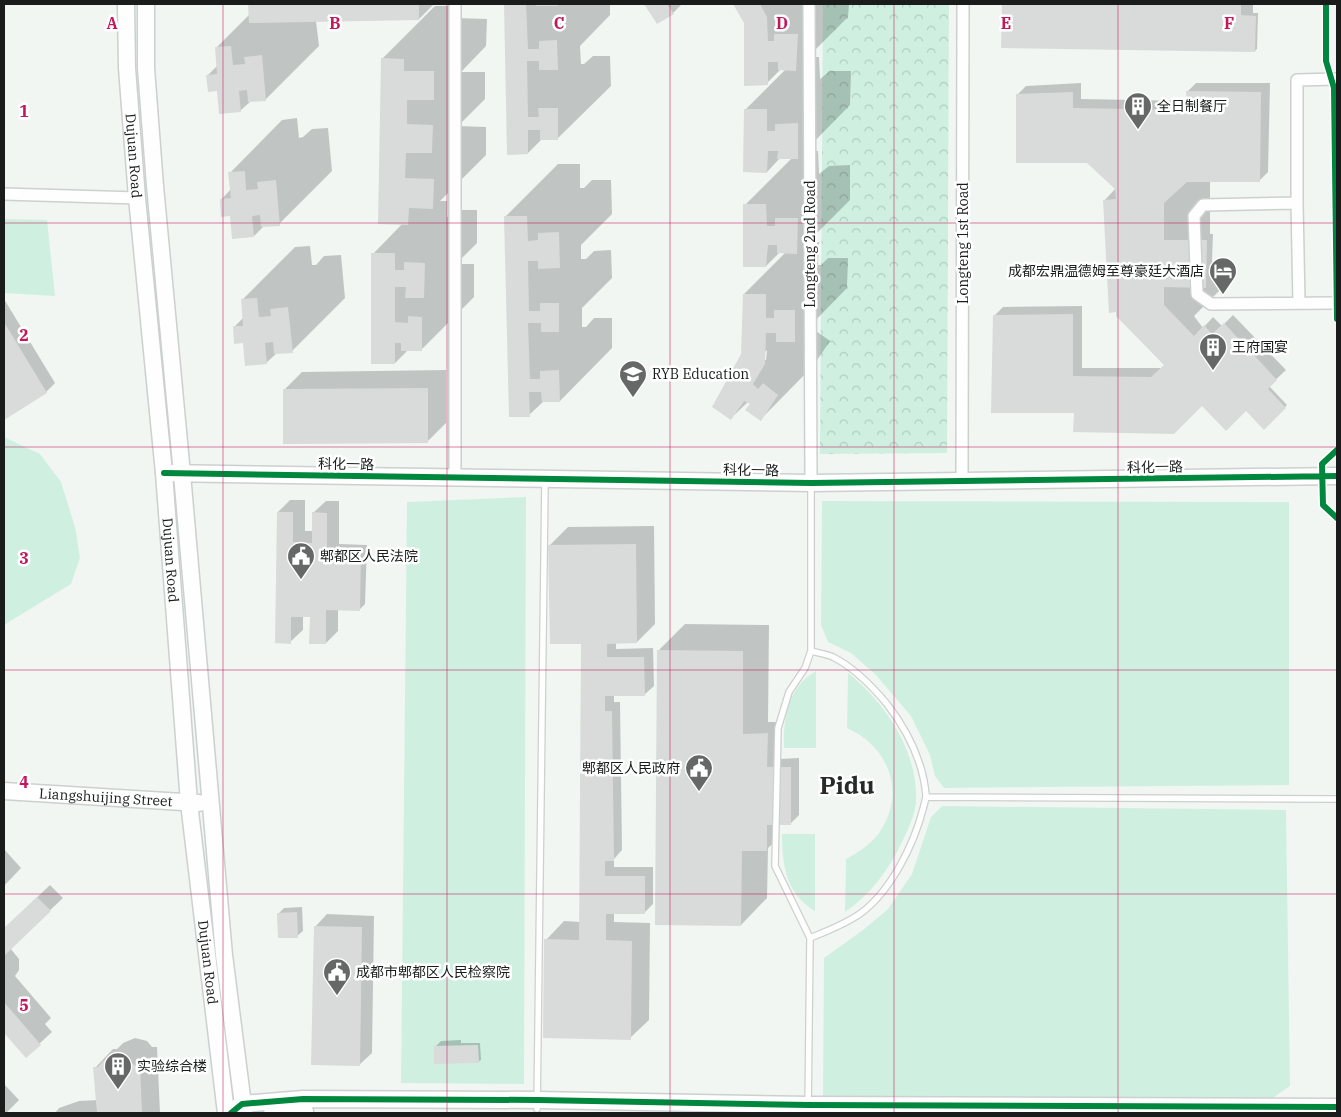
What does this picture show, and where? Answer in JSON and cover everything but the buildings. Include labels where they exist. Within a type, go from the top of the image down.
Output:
[{"type":"street","name":"Dujuan Road","points":[[126,4],[127,68],[137,198],[164,473],[189,803],[226,1113]]},
{"type":"street","name":"Dujuan Road","points":[[146,4],[146,68],[155,186],[239,1110]]},
{"type":"street","points":[[455,4],[455,478]]},
{"type":"street","name":"Longteng 2nd Road","points":[[809,4],[811,484]]},
{"type":"street","name":"Longteng 1st Road","points":[[962,482],[963,4]]},
{"type":"street","points":[[1299,303],[1296,203],[1297,80],[1337,78]]},
{"type":"street","points":[[4,194],[137,198]]},
{"type":"street","points":[[1296,203],[1203,206],[1194,216],[1197,294],[1211,304],[1337,303]]},
{"type":"street","name":"科化一路","points":[[164,473],[811,484],[1337,476]]},
{"type":"street","name":"Liangshuijing Street","points":[[4,791],[210,804]]},
{"type":"street","points":[[239,1110],[303,1099],[808,1109],[1337,1107]]},
{"type":"street","points":[[272,1113],[537,1104],[779,1113]]},
{"type":"lane","points":[[537,1104],[545,480]]},
{"type":"lane","points":[[808,1109],[810,938],[775,866],[778,728],[789,692],[805,668],[811,651],[811,484]]},
{"type":"lane","points":[[810,938],[832,929],[861,913],[882,892],[906,853],[919,824],[926,797],[921,768],[909,739],[894,713],[874,688],[849,667],[831,656],[811,651]]},
{"type":"lane","points":[[926,797],[1337,799]]},
{"type":"green space","points":[[823,4],[949,4],[947,453],[820,454]]},
{"type":"green space","points":[[4,219],[47,220],[55,296],[4,293]]},
{"type":"green space","points":[[4,437],[40,454],[61,482],[75,527],[80,558],[71,584],[4,625]]},
{"type":"green space","points":[[526,497],[524,1084],[401,1083],[407,502]]},
{"type":"green space","points":[[822,501],[1289,502],[1289,785],[944,788],[935,776],[930,755],[911,716],[875,674],[851,653],[828,642],[821,625]]},
{"type":"green space","points":[[816,671],[816,748],[784,748],[786,714],[793,694],[799,685]]},
{"type":"green space","points":[[848,673],[875,699],[897,730],[912,766],[916,803],[908,830],[890,864],[867,893],[845,912],[846,859],[865,847],[878,835],[888,815],[892,800],[892,785],[889,771],[882,758],[873,746],[847,728]]},
{"type":"green space","points":[[942,806],[1286,810],[1290,1086],[1268,1101],[823,1099],[824,958],[888,909],[912,874],[931,817]]},
{"type":"green space","points":[[782,834],[815,834],[815,911],[798,896],[788,878],[783,857]]},
{"type":"cycle path","points":[[1326,4],[1326,61],[1334,88],[1337,319]]},
{"type":"cycle path","points":[[1337,450],[1322,464],[1323,505],[1337,518]]},
{"type":"cycle path","points":[[164,473],[811,483],[1337,476]]},
{"type":"cycle path","points":[[231,1113],[242,1104],[303,1099],[538,1100],[809,1105],[1337,1107]]},
{"type":"place","name":"全日制餐厅","points":[[1138,130]]},
{"type":"place","name":"成都宏鼎温德姆至尊豪廷大酒店","points":[[1223,295]]},
{"type":"place","name":"王府国宴","points":[[1213,371]]},
{"type":"place","name":"RYB Education","points":[[633,398]]},
{"type":"place","name":"郫都区人民法院","points":[[301,580]]},
{"type":"place","name":"郫都区人民政府","points":[[699,792]]},
{"type":"place","name":"成都市郫都区人民检察院","points":[[337,996]]},
{"type":"place","name":"实验综合楼","points":[[118,1090]]},
{"type":"district","name":"Pidu","points":[[847,786]]}]
